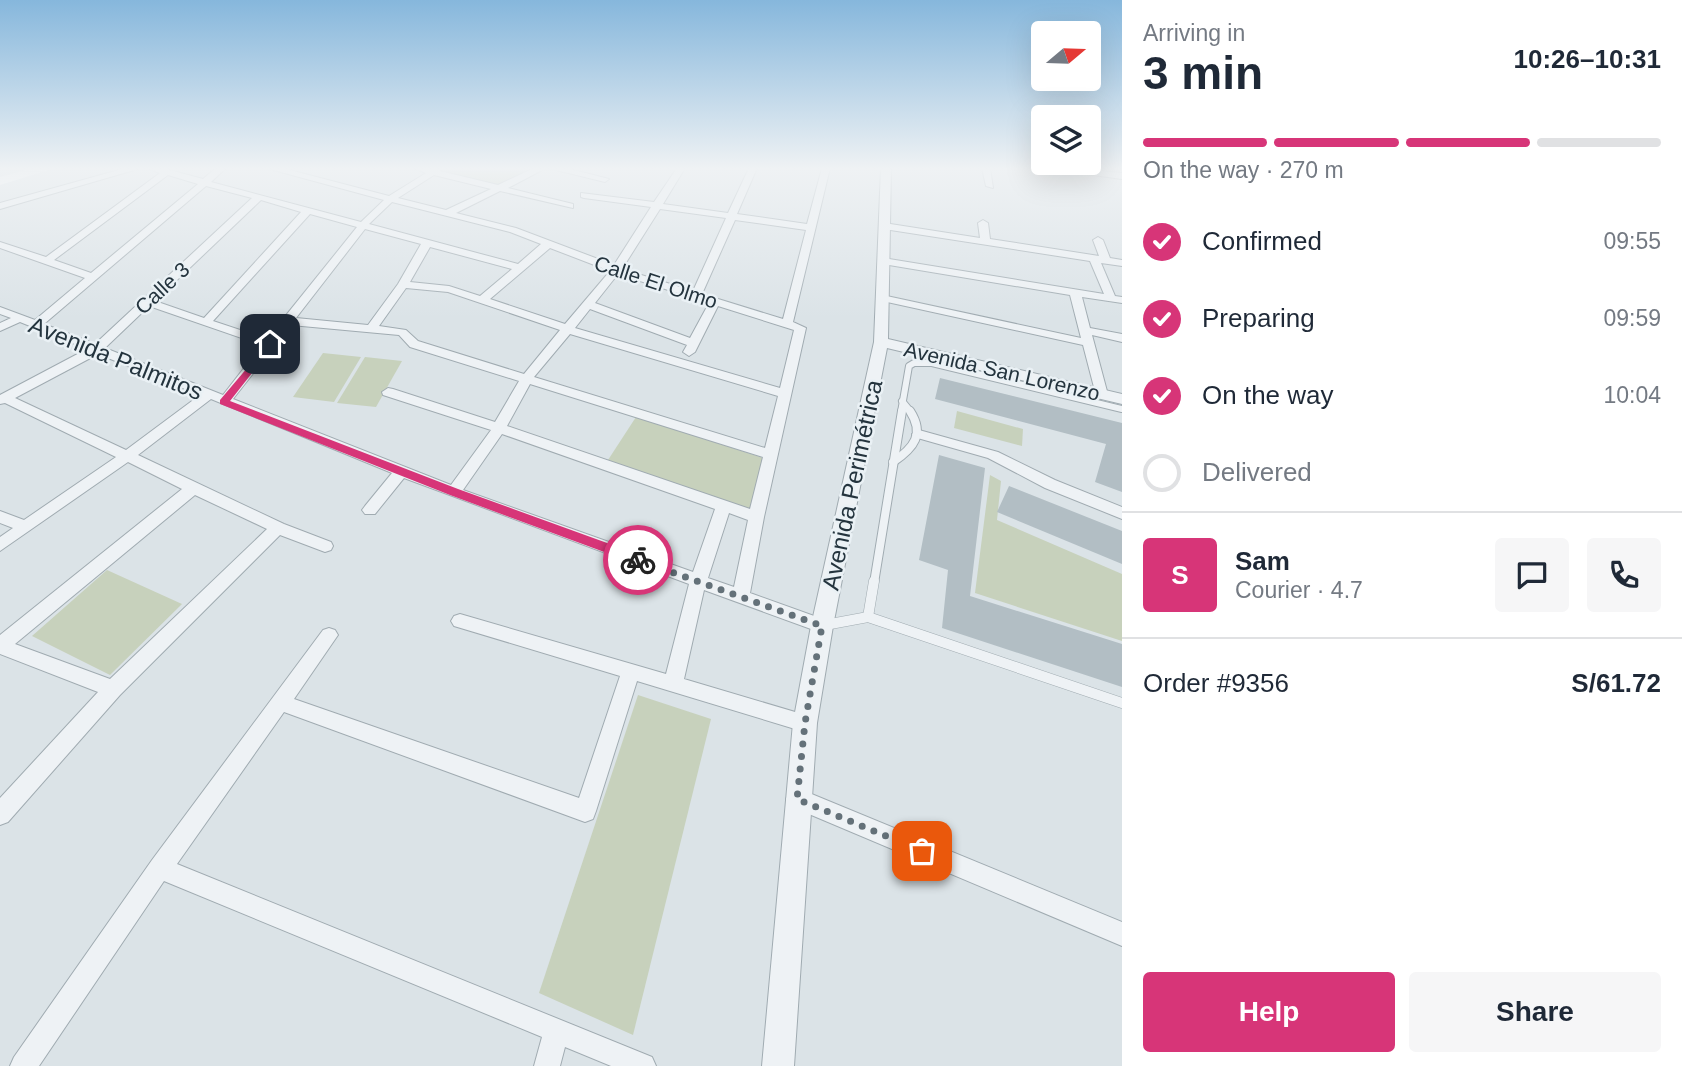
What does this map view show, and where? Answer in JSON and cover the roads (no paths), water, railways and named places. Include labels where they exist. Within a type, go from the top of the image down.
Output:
[{"type":"street","points":[[47,261],[105,218]]},
{"type":"street","points":[[36,325],[162,218]]},
{"type":"street","name":"Calle 3","points":[[2,399],[97,349],[237,218]]},
{"type":"street","points":[[206,322],[301,218]]},
{"type":"street","points":[[334,218],[520,268]]},
{"type":"street","points":[[224,402],[371,218]]},
{"type":"street","name":"Calle El Olmo","points":[[463,218],[513,230],[616,270],[794,326]]},
{"type":"street","points":[[454,492],[499,428],[527,378],[616,270],[649,218]]},
{"type":"street","points":[[696,295],[729,218]]},
{"type":"street","points":[[742,218],[812,228]]},
{"type":"street","points":[[741,597],[756,517],[786,394],[794,326],[814,218]]},
{"type":"street","name":"Avenida Perimétrica","points":[[778,1066],[805,723],[822,626],[881,342],[884,218]]},
{"type":"street","points":[[983,223],[985,242]]},
{"type":"street","points":[[884,226],[1122,263]]},
{"type":"street","points":[[1098,240],[1107,261]]},
{"type":"street","points":[[372,328],[403,285],[426,243]]},
{"type":"street","points":[[482,300],[548,243]]},
{"type":"street","points":[[0,245],[93,277]]},
{"type":"street","points":[[1094,259],[1116,299]]},
{"type":"street","points":[[883,261],[1116,299]]},
{"type":"street","points":[[403,285],[449,289],[567,329],[786,394]]},
{"type":"street","points":[[1075,292],[1102,395]]},
{"type":"street","points":[[882,298],[1088,343]]},
{"type":"street","points":[[683,363],[715,301]]},
{"type":"street","points":[[147,302],[270,344]]},
{"type":"street","points":[[587,304],[693,343]]},
{"type":"street","name":"Avenida Palmitos","points":[[0,310],[207,396],[454,492],[822,626]]},
{"type":"street","points":[[0,328],[20,318]]},
{"type":"street","points":[[288,321],[401,332],[414,344],[772,455]]},
{"type":"street","points":[[1085,330],[1122,338]]},
{"type":"street","name":"Avenida San Lorenzo","points":[[881,342],[1122,399]]},
{"type":"street","points":[[388,393],[499,428],[756,517]]},
{"type":"street","points":[[0,545],[129,455],[207,396]]},
{"type":"street","points":[[2,399],[129,455],[278,528],[325,546]]},
{"type":"street","points":[[919,434],[993,455],[1050,484],[1122,513]]},
{"type":"street","points":[[370,510],[402,471]]},
{"type":"street","points":[[113,689],[0,646],[194,487]]},
{"type":"street","points":[[673,685],[698,582],[724,506]]},
{"type":"street","points":[[0,517],[25,527]]},
{"type":"street","points":[[0,814],[113,689],[278,528]]},
{"type":"street","points":[[460,621],[805,723]]},
{"type":"street","points":[[23,1066],[160,868],[330,635]]},
{"type":"street","points":[[279,702],[585,811],[630,673]]},
{"type":"street","points":[[797,799],[1122,934]]},
{"type":"street","points":[[160,868],[643,1066]]},
{"type":"street","points":[[547,1066],[557,1030]]},
{"type":"lane","points":[[868,617],[909,366],[923,362],[1122,409]]},
{"type":"lane","points":[[893,462],[907,454],[915,445],[919,434],[918,422],[902,401]]},
{"type":"lane","points":[[822,626],[868,617],[1122,703]]}]
